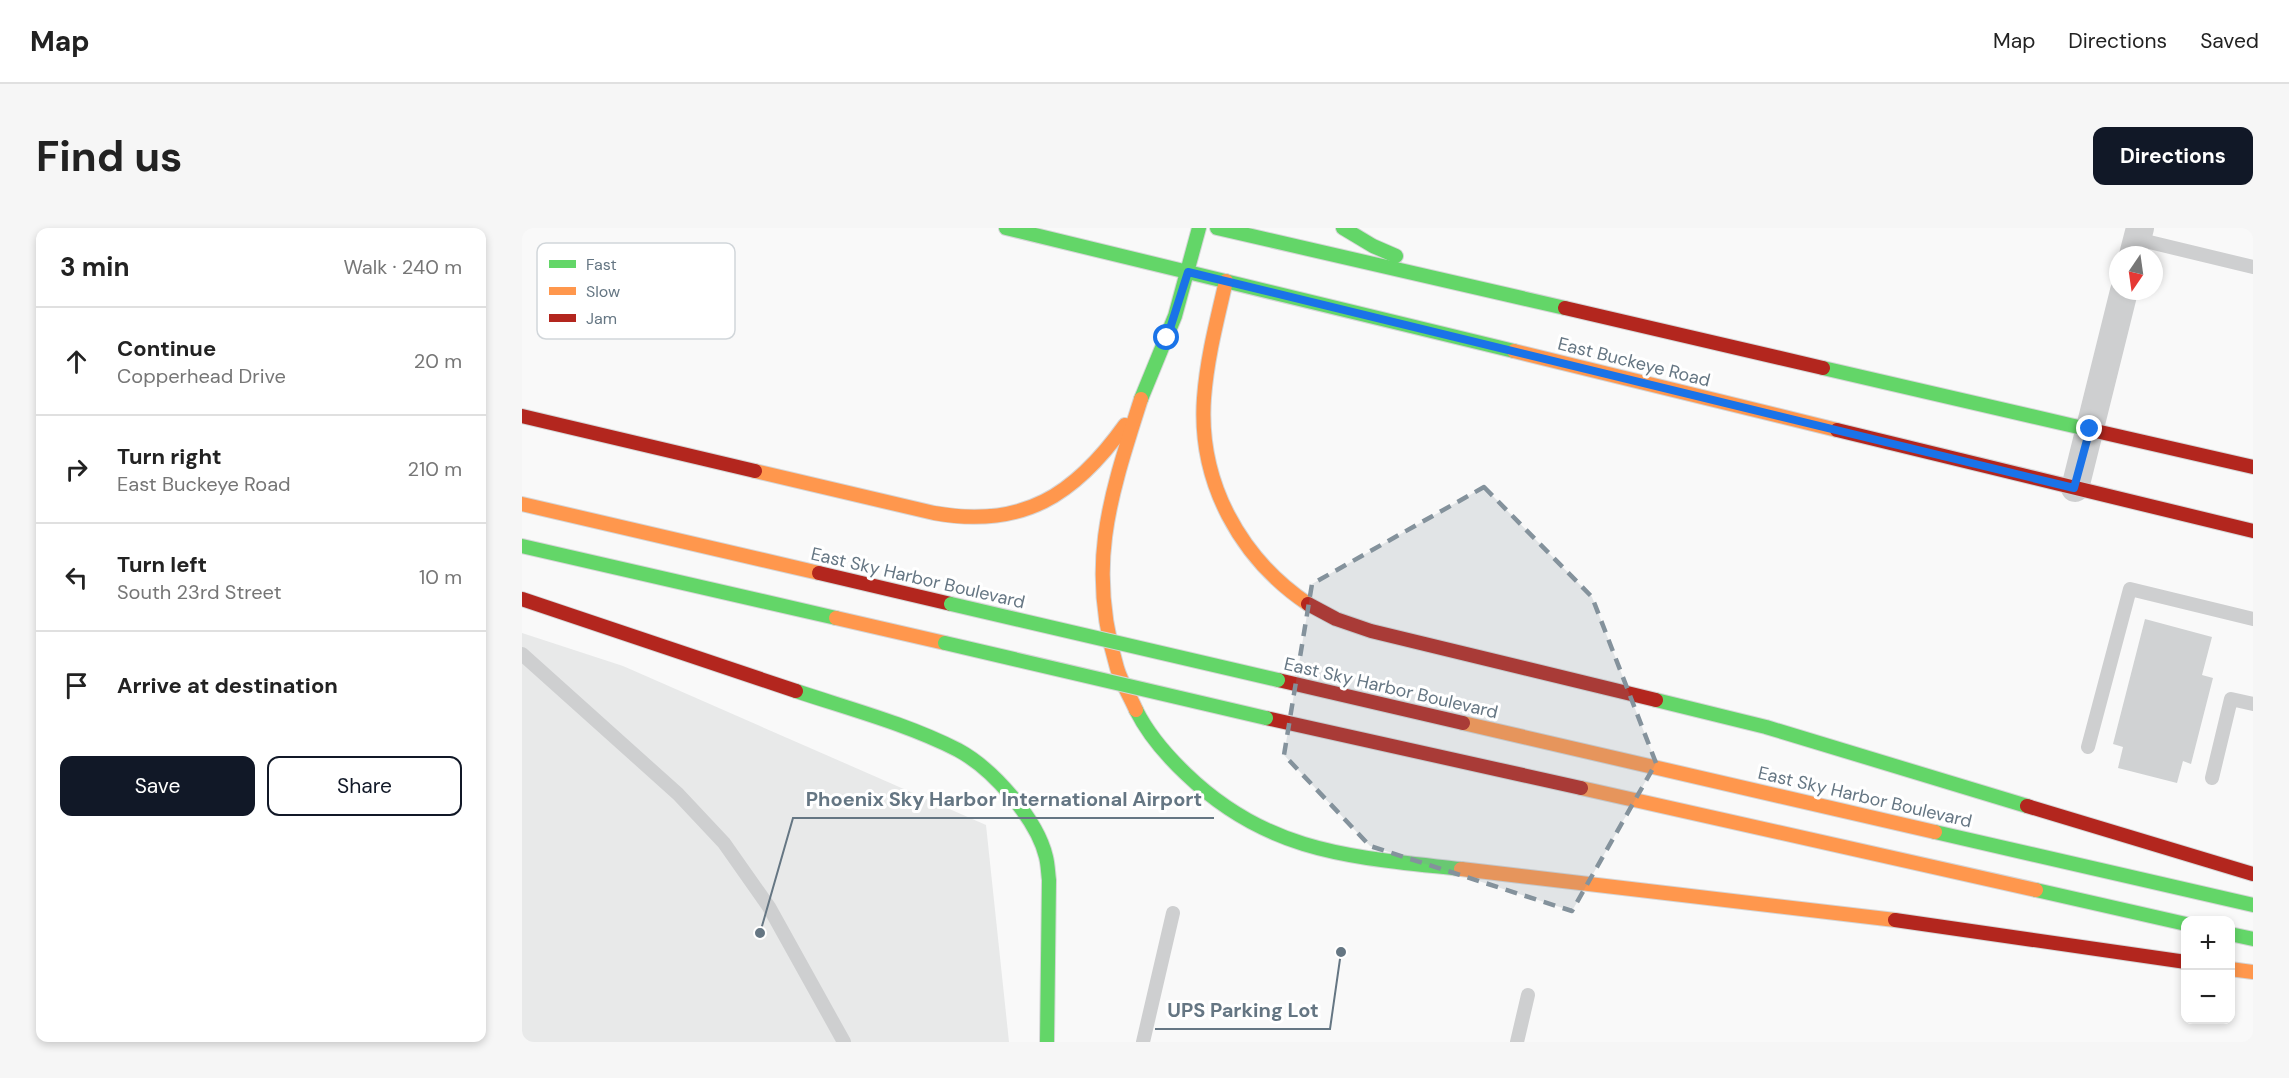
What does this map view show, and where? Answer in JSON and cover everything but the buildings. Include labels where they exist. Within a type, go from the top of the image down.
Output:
[{"type":"main road","name":"East Buckeye Road","points":[[1006,228],[1188,272],[1228,276],[2253,531]]},
{"type":"main road","points":[[1199,228],[1175,316],[1141,399],[1121,464],[1103,543],[1101,587],[1114,659],[1131,702],[1157,743],[1222,806],[1249,824],[1297,845],[1346,856],[1836,912],[2181,961]]},
{"type":"main road","points":[[1343,228],[1373,246],[1458,284]]},
{"type":"main road","name":"East Buckeye Road","points":[[1233,233],[2253,467]]},
{"type":"main road","points":[[1228,276],[1211,352],[1204,397],[1204,435],[1210,471],[1224,510],[1247,547],[1276,579],[1310,606],[1370,631],[1795,735],[2253,874]]},
{"type":"main road","points":[[522,416],[844,493],[946,515],[970,517],[1014,513],[1035,506],[1076,483],[1103,456],[1141,399]]},
{"type":"main road","name":"East Sky Harbor Boulevard","points":[[522,504],[2253,905]]},
{"type":"main road","points":[[522,546],[1266,718],[2181,923]]},
{"type":"main road","points":[[522,599],[910,729],[960,751],[986,771],[1027,816],[1046,858],[1050,905],[1047,1042]]},
{"type":"main road","points":[[2235,935],[2253,939]]},
{"type":"main road","points":[[2235,970],[2253,972]]},
{"type":"street","points":[[2074,488],[2122,300]]},
{"type":"lane","points":[[2137,241],[2253,267]]},
{"type":"lane","points":[[2088,747],[2130,589],[2253,619]]},
{"type":"lane","points":[[522,654],[678,794],[724,843],[769,907],[844,1042]]},
{"type":"lane","points":[[2212,778],[2231,699],[2253,704]]},
{"type":"lane","points":[[1143,1042],[1173,913]]},
{"type":"lane","points":[[1517,1042],[1528,996]]},
{"type":"highlighted area","points":[[1484,487],[1592,597],[1656,763],[1572,911],[1370,846],[1284,755],[1312,584]]},
{"type":"shaded area","points":[[522,633],[623,666],[986,825],[1009,1042],[522,1042]]},
{"type":"traffic: fast","points":[[1006,228],[1514,351]]},
{"type":"traffic: fast","points":[[1141,399],[1175,316],[1199,228]]},
{"type":"traffic: fast","points":[[1217,228],[1565,308]]},
{"type":"traffic: fast","points":[[1343,228],[1373,246],[1396,256]]},
{"type":"traffic: fast","points":[[1823,368],[2087,429]]},
{"type":"traffic: fast","points":[[522,546],[836,618]]},
{"type":"traffic: fast","points":[[951,604],[1278,680]]},
{"type":"traffic: fast","points":[[945,643],[1266,718]]},
{"type":"traffic: fast","points":[[796,691],[899,725],[958,750],[999,782],[1023,811],[1041,842],[1048,869],[1047,1042]]},
{"type":"traffic: fast","points":[[1656,700],[1766,727],[2027,806]]},
{"type":"traffic: fast","points":[[1136,710],[1152,736],[1186,774],[1217,801],[1249,821],[1281,836],[1348,855],[1461,869]]},
{"type":"traffic: fast","points":[[1935,832],[2253,905]]},
{"type":"traffic: fast","points":[[2036,890],[2181,923]]},
{"type":"traffic: fast","points":[[2235,935],[2253,939]]},
{"type":"traffic: slow","points":[[1226,281],[1205,383],[1204,429],[1208,459],[1216,488],[1228,515],[1244,541],[1262,564],[1308,604]]},
{"type":"traffic: slow","points":[[1514,351],[1837,430]]},
{"type":"traffic: slow","points":[[1136,710],[1119,673],[1108,631],[1103,596],[1103,563],[1112,500],[1141,399]]},
{"type":"traffic: slow","points":[[755,471],[934,513],[966,517],[994,516],[1020,511],[1066,488],[1087,471],[1125,425]]},
{"type":"traffic: slow","points":[[522,504],[819,573]]},
{"type":"traffic: slow","points":[[836,618],[945,643]]},
{"type":"traffic: slow","points":[[1463,723],[1935,832]]},
{"type":"traffic: slow","points":[[1581,788],[2036,890]]},
{"type":"traffic: slow","points":[[1461,869],[1895,920]]},
{"type":"traffic: slow","points":[[2235,970],[2253,972]]},
{"type":"traffic: jam","points":[[1565,308],[1823,368]]},
{"type":"traffic: jam","points":[[522,416],[755,471]]},
{"type":"traffic: jam","points":[[2087,429],[2253,467]]},
{"type":"traffic: jam","points":[[1837,430],[2253,531]]},
{"type":"traffic: jam","points":[[819,573],[951,604]]},
{"type":"traffic: jam","points":[[522,599],[796,691]]},
{"type":"traffic: jam","points":[[1308,604],[1336,619],[1371,631],[1656,700]]},
{"type":"traffic: jam","points":[[1278,680],[1463,723]]},
{"type":"traffic: jam","points":[[1266,718],[1581,788]]},
{"type":"traffic: jam","points":[[2027,806],[2253,874]]},
{"type":"traffic: jam","points":[[1895,920],[2181,961]]},
{"type":"place","name":"Phoenix Sky Harbor International Airport","points":[[760,933]]},
{"type":"place","name":"UPS Parking Lot","points":[[1341,952]]},
{"type":"route","points":[[1167,338],[1188,272],[2074,488],[2090,429]]}]
